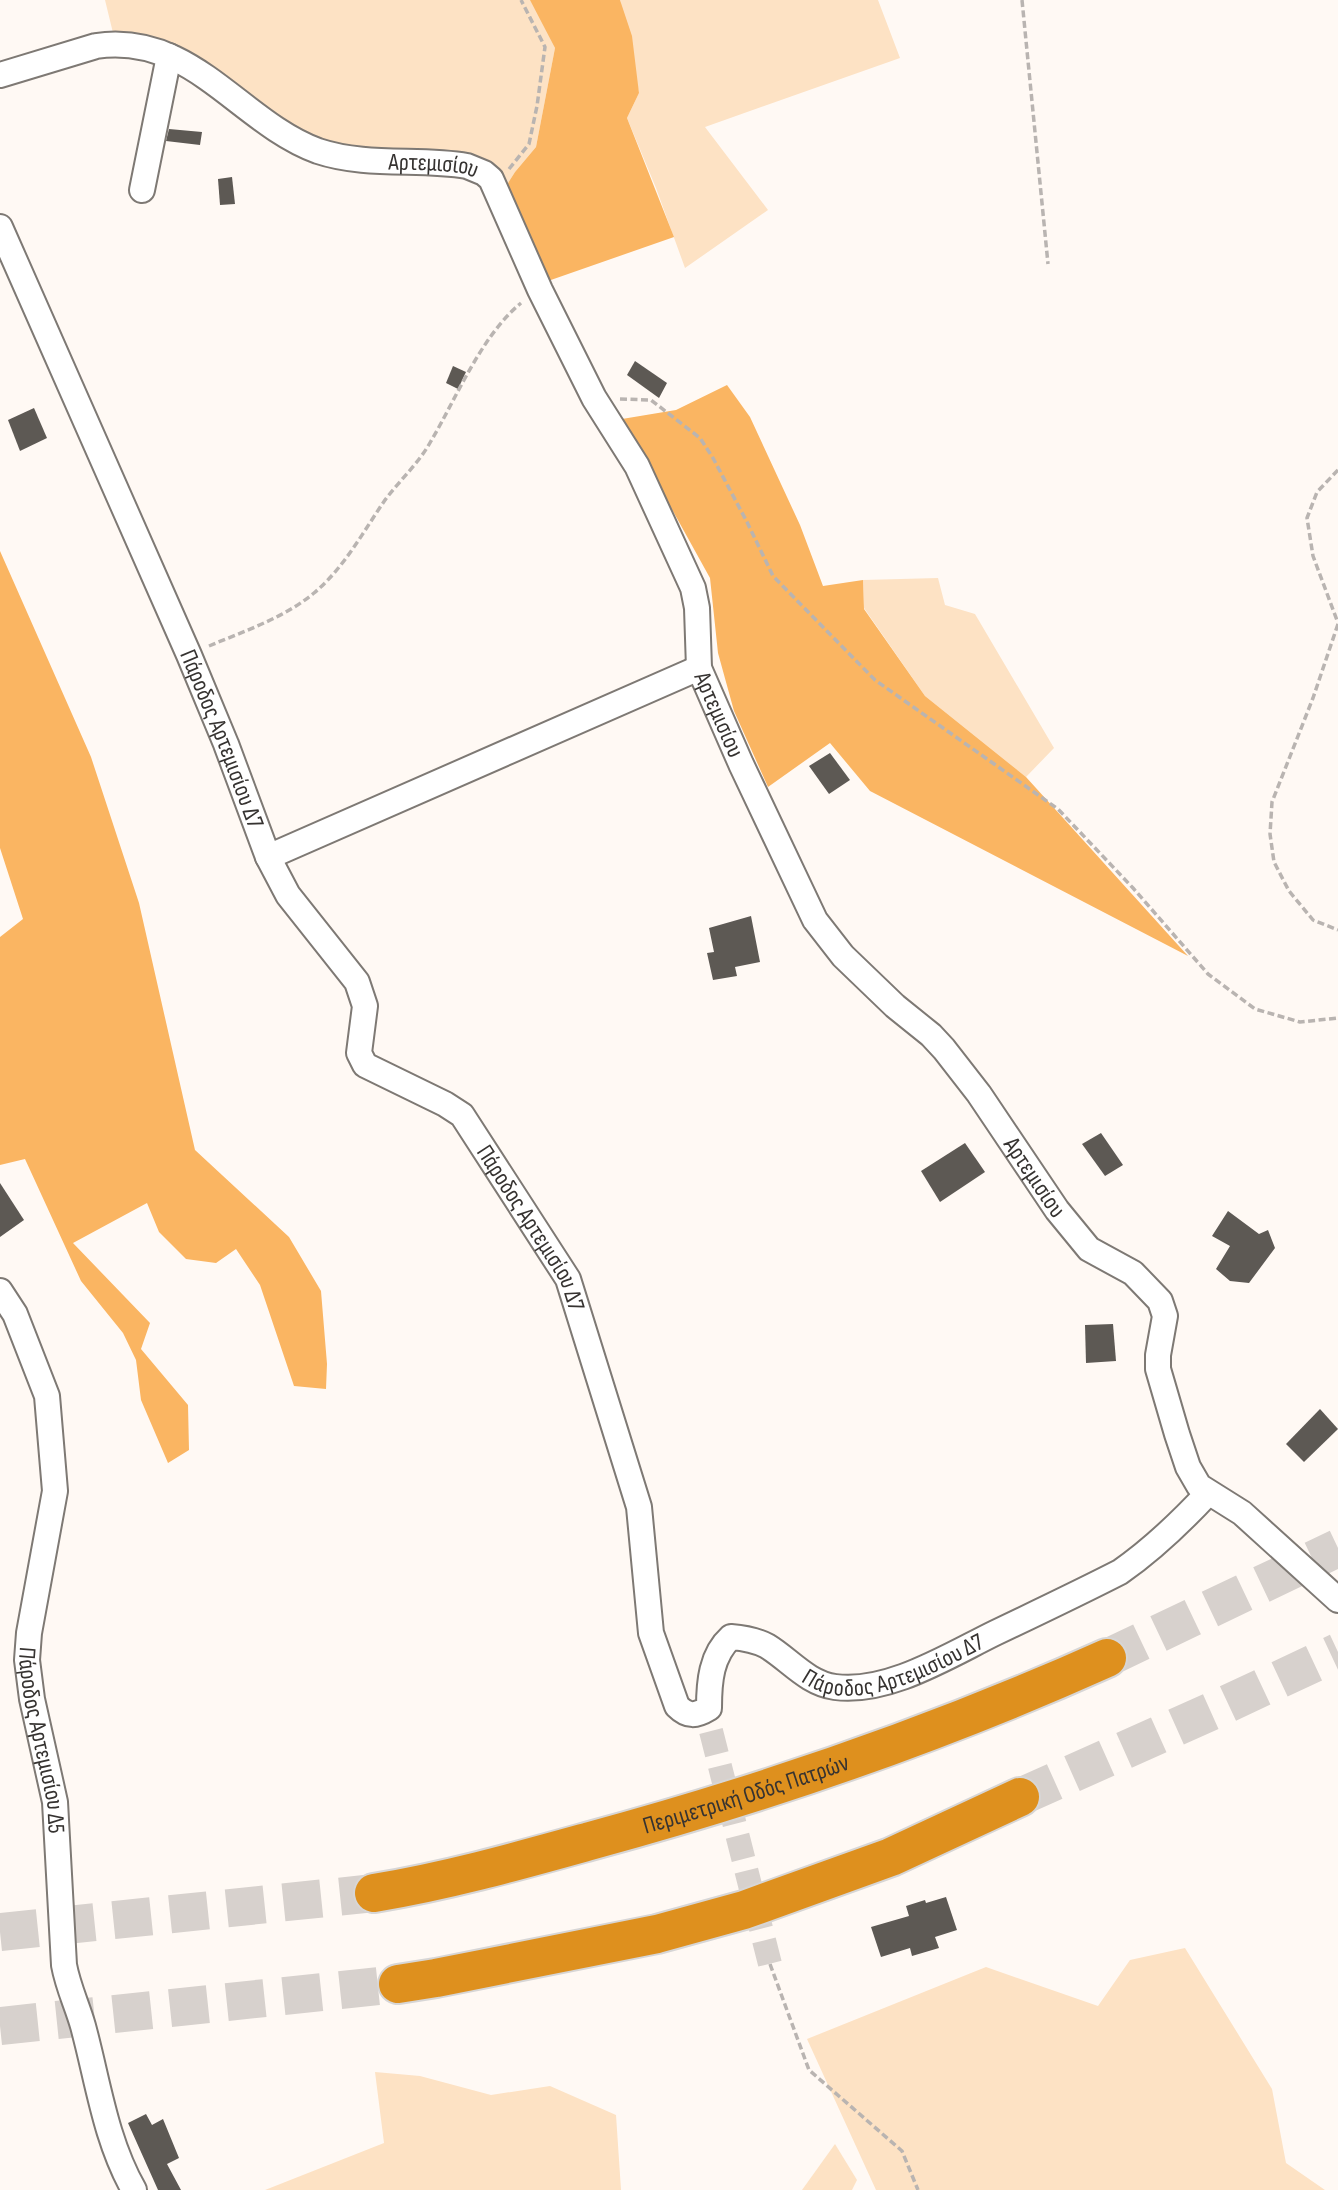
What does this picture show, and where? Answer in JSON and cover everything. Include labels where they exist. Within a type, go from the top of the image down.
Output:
[{"type":"highway","name":"Περιμετρική Οδός Πατρών","points":[[374,1893],[429,1884],[639,1829],[736,1800],[967,1718],[1107,1658]]},
{"type":"highway","points":[[398,1984],[657,1934],[744,1910],[891,1857],[1020,1797]]},
{"type":"street","name":"Αρτεμισίου","points":[[0,75],[78,50],[108,44],[139,47],[169,56],[195,69],[276,130],[315,150],[357,159],[467,166],[484,173],[495,186],[540,290],[594,398],[637,467],[694,588],[699,668],[740,764],[815,920],[843,956],[895,1006],[932,1035],[944,1049],[979,1094],[1057,1210],[1089,1249],[1133,1273],[1160,1301],[1165,1316],[1158,1355],[1161,1385],[1188,1467],[1199,1486],[1242,1513],[1338,1600]]},
{"type":"street","points":[[142,190],[169,56]]},
{"type":"street","name":"Πάροδος Αρτεμισίου Δ7","points":[[0,227],[189,654],[268,857],[288,895],[357,982],[365,1006],[359,1052],[365,1065],[462,1115],[568,1279],[639,1507],[651,1633],[677,1706],[691,1715],[698,1714],[710,1719],[709,1696],[715,1660],[720,1647],[731,1637],[746,1638],[765,1645],[810,1678],[831,1686],[853,1688],[882,1683],[918,1670],[1120,1572],[1145,1555],[1177,1527],[1208,1493]]},
{"type":"street","points":[[268,857],[699,668]]},
{"type":"street","name":"Πάροδος Αρτεμισίου Δ5","points":[[0,1291],[15,1314],[47,1396],[55,1491],[29,1633],[27,1660],[37,1723],[55,1802],[64,1965],[68,1988],[83,2026],[101,2105],[134,2190]]},
{"type":"path","points":[[495,186],[529,144],[545,47],[520,0]]},
{"type":"path","points":[[1022,0],[1048,264]]},
{"type":"path","points":[[189,654],[289,610],[312,595],[328,580],[430,443],[456,395],[497,330],[517,307],[540,290]]},
{"type":"path","points":[[594,398],[651,400],[700,438],[725,479],[773,576],[875,680],[1058,809],[1133,888],[1208,974],[1255,1009],[1300,1022],[1338,1018]]},
{"type":"path","points":[[1338,470],[1317,492],[1307,518],[1313,556],[1338,623],[1313,698],[1272,802],[1270,834],[1274,862],[1289,891],[1313,920],[1338,930]]},
{"type":"path","points":[[1331,643],[1338,637]]},
{"type":"path","points":[[770,1964],[809,2070],[902,2151],[918,2190]]},
{"type":"shaded area","points":[[105,0],[532,0],[555,48],[536,147],[503,191],[493,174],[335,148],[114,37]]},
{"type":"shaded area","points":[[530,0],[620,0],[632,36],[639,93],[627,118],[674,237],[548,281],[503,191],[536,147],[555,48]]},
{"type":"shaded area","points":[[620,0],[878,0],[900,58],[705,127],[768,210],[685,268],[627,118],[639,93]]},
{"type":"shaded area","points":[[727,385],[750,417],[800,525],[823,586],[863,580],[864,609],[925,696],[1026,777],[1188,956],[870,791],[830,743],[768,787],[734,711],[718,653],[710,578],[622,419],[676,410]]},
{"type":"shaded area","points":[[0,551],[91,757],[139,903],[195,1150],[289,1237],[321,1291],[327,1364],[326,1389],[294,1386],[260,1285],[236,1249],[216,1263],[186,1259],[159,1232],[147,1203],[73,1243],[150,1323],[141,1349],[188,1405],[189,1450],[168,1463],[141,1400],[136,1360],[123,1333],[81,1281],[25,1159],[0,1165],[0,937],[23,919],[0,848]]},
{"type":"shaded area","points":[[938,578],[945,605],[975,614],[1054,748],[1026,777],[925,696],[864,608],[863,580]]},
{"type":"shaded area","points":[[1185,1948],[1272,2089],[1286,2163],[1325,2190],[876,2190],[807,2039],[986,1967],[1098,2006],[1130,1960]]},
{"type":"shaded area","points":[[375,2072],[420,2076],[491,2095],[550,2086],[616,2115],[621,2190],[265,2190],[384,2143]]},
{"type":"shaded area","points":[[835,2144],[857,2180],[852,2190],[802,2190]]},
{"type":"building","points":[[169,129],[202,132],[200,145],[166,141]]},
{"type":"building","points":[[232,177],[235,204],[220,205],[218,179]]},
{"type":"building","points":[[635,361],[667,383],[659,398],[627,375]]},
{"type":"building","points":[[453,366],[466,372],[458,389],[446,383]]},
{"type":"building","points":[[34,408],[47,438],[20,451],[8,420]]},
{"type":"building","points":[[830,753],[850,780],[829,794],[809,766]]},
{"type":"building","points":[[751,916],[760,962],[735,967],[737,976],[713,980],[707,953],[714,952],[709,928]]},
{"type":"building","points":[[1101,1133],[1123,1165],[1105,1176],[1082,1144]]},
{"type":"building","points":[[965,1143],[985,1172],[940,1202],[921,1171]]},
{"type":"building","points":[[0,1183],[24,1220],[0,1237]]},
{"type":"building","points":[[1228,1211],[1259,1234],[1268,1230],[1275,1248],[1249,1283],[1230,1281],[1216,1269],[1230,1246],[1212,1236]]},
{"type":"building","points":[[1113,1324],[1116,1361],[1086,1363],[1085,1325]]},
{"type":"building","points":[[1320,1409],[1338,1429],[1304,1462],[1286,1444]]},
{"type":"building","points":[[946,1897],[957,1930],[935,1937],[939,1948],[912,1956],[910,1948],[881,1957],[871,1927],[909,1916],[906,1906]]},
{"type":"building","points":[[146,2114],[152,2125],[163,2119],[179,2158],[167,2164],[181,2190],[158,2190],[128,2123]]},
{"type":"tunnel","points":[[1107,1658],[1338,1548]]},
{"type":"tunnel","points":[[1020,1797],[1338,1652]]},
{"type":"tunnel","points":[[711,1731],[770,1964]]},
{"type":"tunnel","points":[[0,1932],[374,1893]]},
{"type":"tunnel","points":[[0,2026],[398,1984]]}]
